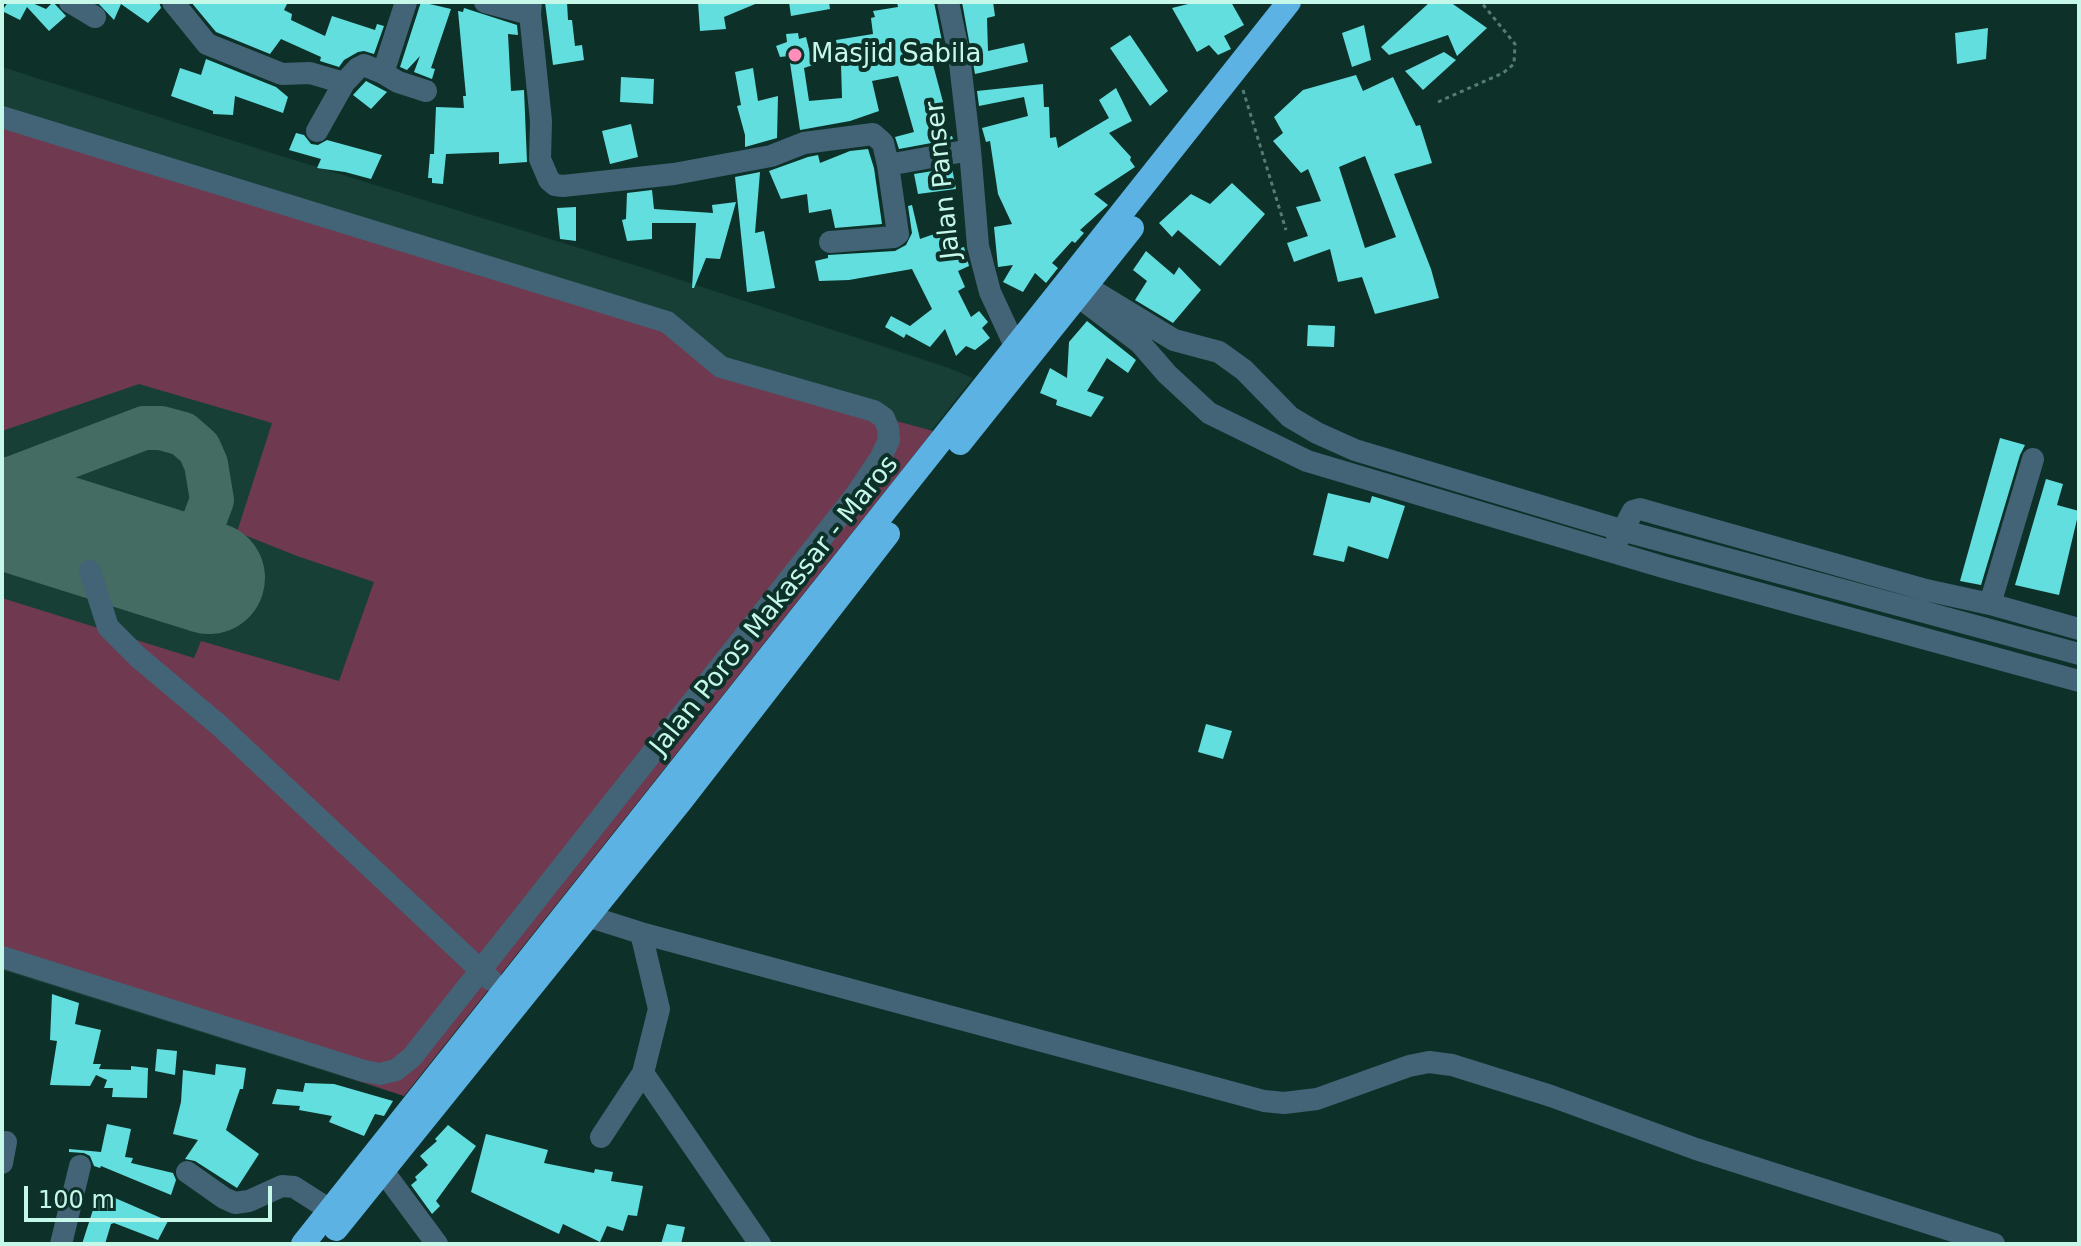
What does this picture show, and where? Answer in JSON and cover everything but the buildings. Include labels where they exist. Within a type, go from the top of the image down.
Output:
[{"type":"highway","name":"Jalan Poros Makassar - Maros","points":[[303,1244],[504,991],[650,823],[944,463],[1308,2]]},
{"type":"highway","name":"Jalan Poros Makassar - Maros","points":[[324,1244],[587,916],[650,823],[1279,6]]},
{"type":"street","points":[[70,2],[95,17]]},
{"type":"street","points":[[173,2],[207,44],[282,74],[310,73],[344,83]]},
{"type":"street","points":[[383,73],[406,2]]},
{"type":"street","points":[[485,2],[530,8],[541,121],[540,159],[549,180],[555,185],[674,174],[771,156],[804,143],[873,134],[883,143],[898,234],[894,237],[830,242]]},
{"type":"street","name":"Jalan Panser","points":[[948,2],[959,55],[983,273],[1015,346]]},
{"type":"street","points":[[317,131],[344,83],[364,65],[398,82],[426,91]]},
{"type":"street","points":[[2,117],[667,322],[721,367],[874,411],[884,418],[889,440],[855,496],[480,972],[412,1057],[396,1070],[380,1074],[300,1053],[2,957]]},
{"type":"street","points":[[888,165],[970,150]]},
{"type":"street","points":[[1082,292],[1174,340],[1219,352],[1244,370],[1290,417],[1355,450],[1621,530],[2073,653]]},
{"type":"street","points":[[1082,292],[1140,343],[1167,374],[1209,413],[1307,461],[1613,551],[1793,603],[2071,679],[2078,626],[1926,590],[1640,509],[1633,511],[1613,551]]},
{"type":"street","points":[[1990,604],[2033,459]]},
{"type":"street","points":[[90,571],[108,627],[253,757],[480,972],[504,991]]},
{"type":"street","points":[[1793,603],[1801,578]]},
{"type":"street","points":[[587,916],[1264,1101],[1284,1103],[1317,1099],[1409,1066],[1429,1062],[1452,1065],[1551,1096],[1696,1149],[1994,1244]]},
{"type":"street","points":[[601,1137],[643,1073],[659,1002],[641,933]]},
{"type":"street","points":[[643,1073],[760,1244]]},
{"type":"street","points":[[61,1244],[80,1166]]},
{"type":"street","points":[[383,1171],[437,1244]]},
{"type":"street","points":[[187,1172],[235,1203],[249,1201],[282,1186],[294,1187],[330,1210]]},
{"type":"path","points":[[1438,102],[1503,73],[1514,64],[1515,44],[1481,2]]},
{"type":"path","points":[[1241,87],[1286,230]]},
{"type":"shaded area","points":[[2,67],[644,268],[973,378],[404,1096],[2,970]]},
{"type":"shaded area","points":[[2,126],[669,326],[731,376],[933,431],[404,1096],[2,963],[2,598],[194,658],[201,641],[339,681],[374,582],[237,532],[272,423],[139,384],[2,431]]},
{"type":"taxiway","points":[[2,482],[144,428],[161,428],[183,434],[199,448],[206,464],[212,500],[194,548],[178,569],[148,586],[132,587],[90,571],[47,539],[35,523]]},
{"type":"runway","points":[[2,513],[209,578]]},
{"type":"place","name":"Masjid Sabila","points":[[795,55]]}]
